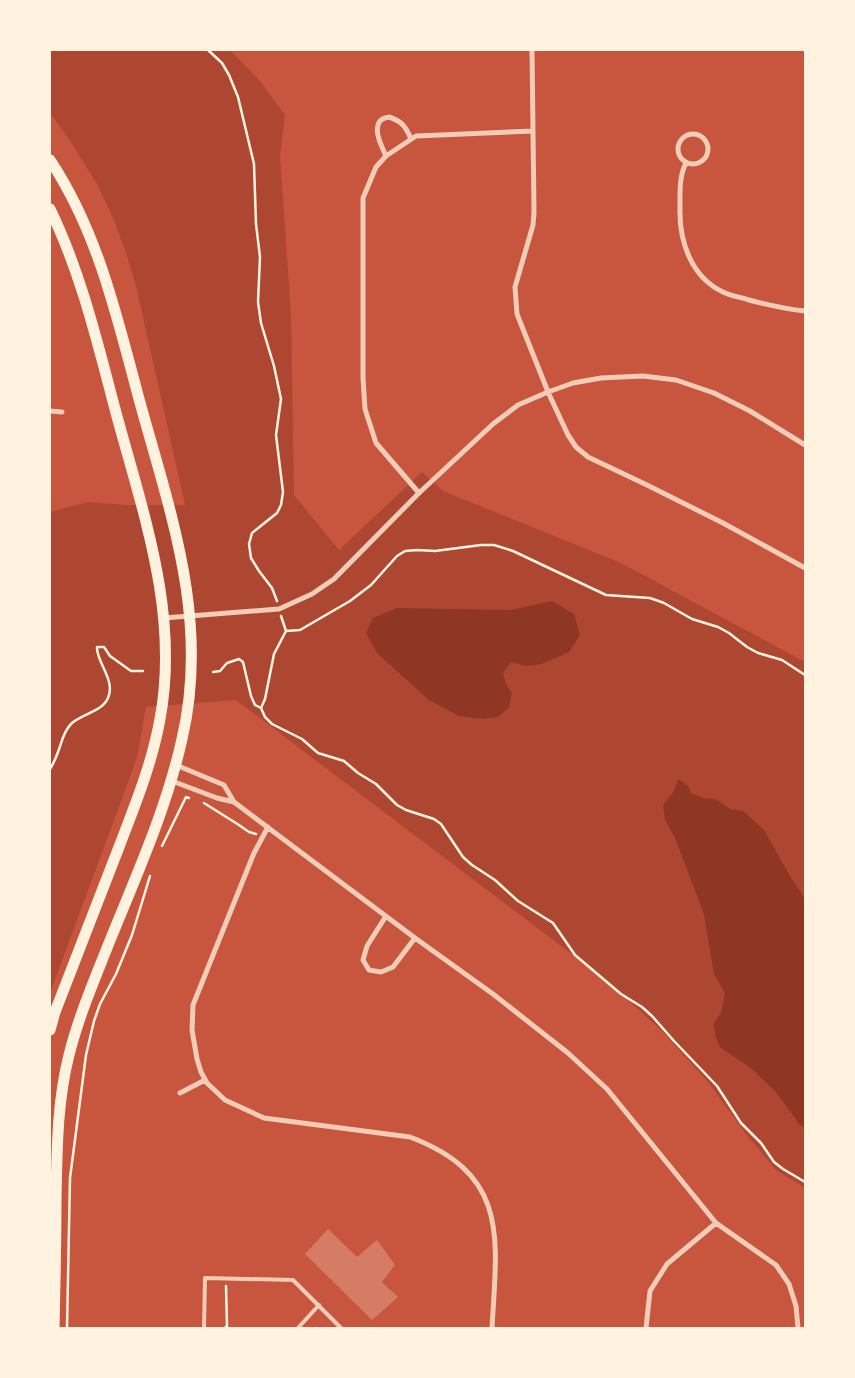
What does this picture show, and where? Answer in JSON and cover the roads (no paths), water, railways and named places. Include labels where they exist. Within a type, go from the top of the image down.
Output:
[{"type":"main road","points":[[52,167],[73,199],[91,237],[103,270],[178,540],[187,588],[192,661],[189,698],[176,766],[83,1011],[69,1054],[61,1099],[58,1144],[54,1328]]},
{"type":"main road","points":[[50,209],[64,238],[78,275],[150,539],[160,583],[164,618],[165,673],[160,718],[150,762],[137,801],[61,995],[50,1030]]},
{"type":"street","points":[[532,50],[534,212],[533,225],[515,286],[517,314],[548,392],[568,435],[576,447],[588,457],[698,510],[805,568]]},
{"type":"street","points":[[386,156],[378,136],[381,120],[389,117],[400,120],[411,140]]},
{"type":"street","points":[[419,493],[376,443],[365,409],[363,378],[363,198],[373,174],[386,156],[416,136],[533,131]]},
{"type":"street","points":[[692,134],[702,137],[708,145],[705,159],[697,164],[686,163],[678,152],[680,142],[692,134]]},
{"type":"street","points":[[686,163],[680,191],[680,222],[685,247],[690,260],[696,268],[708,282],[724,292],[778,308],[805,312]]},
{"type":"street","points":[[164,618],[279,609],[312,594],[334,579],[419,493],[493,424],[518,405],[573,383],[601,378],[643,376],[676,380],[714,393],[805,445]]},
{"type":"street","points":[[50,411],[62,412]]},
{"type":"street","points":[[176,766],[224,785],[234,802]]},
{"type":"street","points":[[171,781],[217,798],[234,802],[493,994],[568,1053],[607,1089],[716,1224],[776,1265],[789,1284],[796,1306],[798,1328]]},
{"type":"street","points":[[268,827],[254,853],[193,1005],[192,1030],[197,1059],[205,1080],[225,1100],[264,1118],[410,1137],[432,1145],[452,1157],[470,1174],[483,1193],[491,1213],[496,1249],[492,1328]]},
{"type":"street","points":[[386,916],[367,946],[363,960],[368,970],[381,972],[393,967],[415,938]]},
{"type":"street","points":[[180,1094],[205,1080]]},
{"type":"street","points":[[646,1328],[650,1291],[667,1264],[716,1224]]},
{"type":"lane","points":[[204,1328],[205,1278],[294,1280],[341,1328]]},
{"type":"lane","points":[[298,1328],[319,1305]]}]
